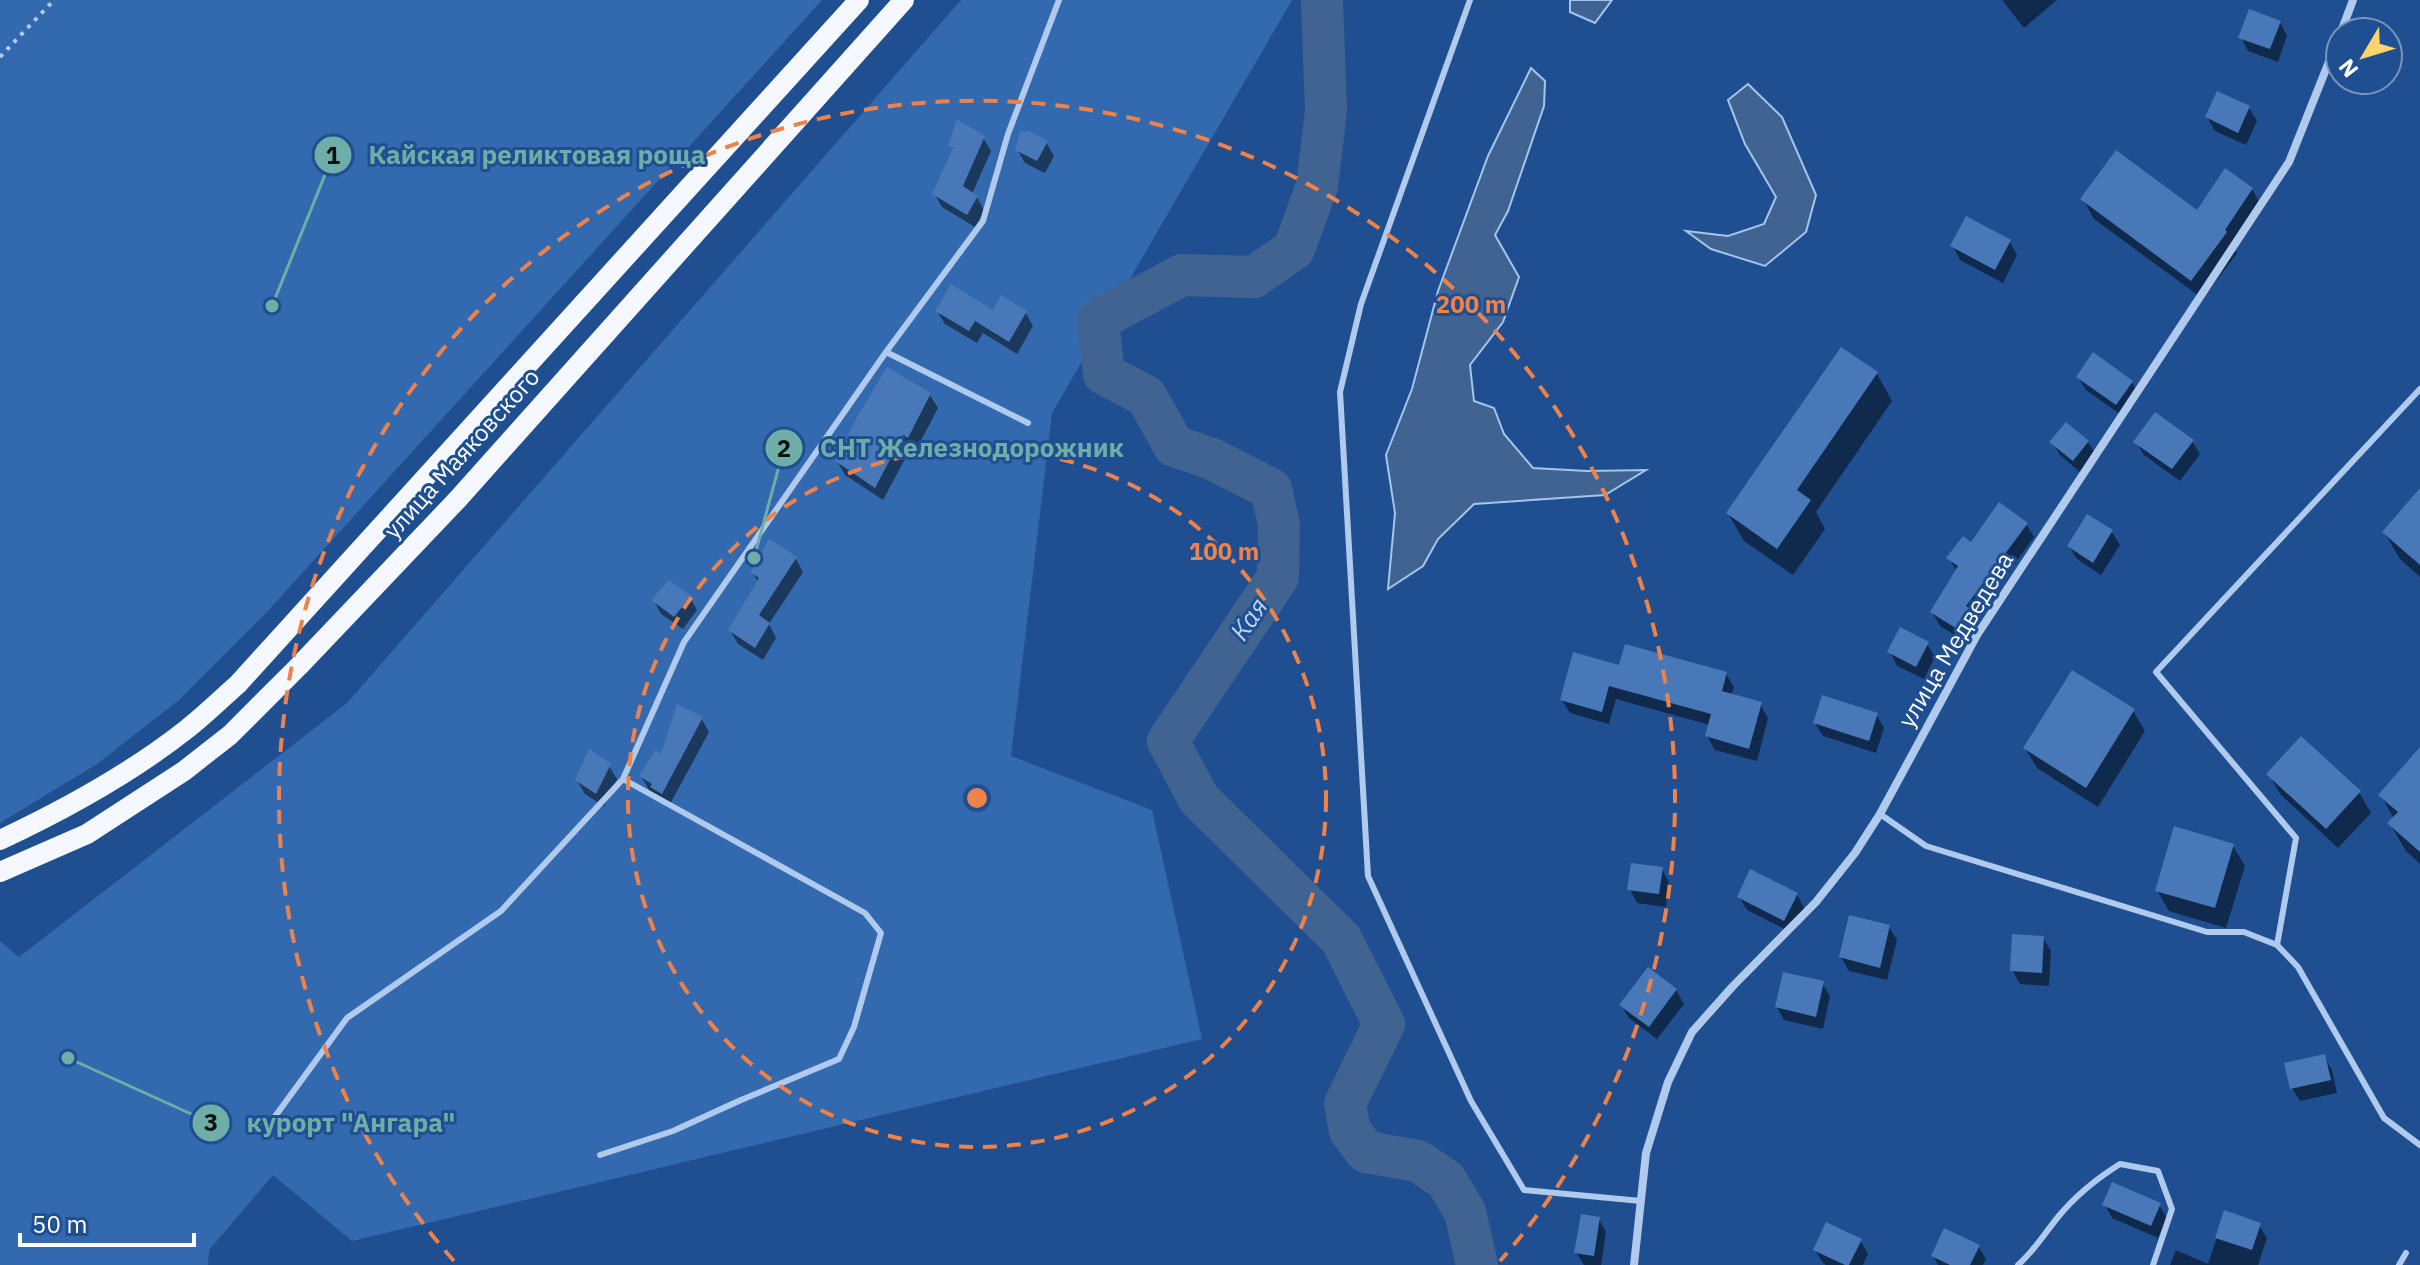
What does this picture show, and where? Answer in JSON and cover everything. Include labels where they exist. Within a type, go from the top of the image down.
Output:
[{"type":"main road","name":"улица Маяковского","points":[[0,840],[54,815],[136,767],[188,728],[238,684],[859,0]]},
{"type":"main road","name":"улица Маяковского","points":[[0,872],[87,834],[173,778],[230,735],[458,499],[904,0]]},
{"type":"street","name":"улица Медведева","points":[[1634,1265],[1646,1153],[1668,1082],[1692,1032],[1816,902],[1855,853],[1880,814],[1977,635],[2289,162],[2324,73]]},
{"type":"lane","points":[[268,1126],[347,1018],[501,911],[623,779],[684,642],[886,352],[983,221],[1008,134],[1059,0]]},
{"type":"lane","points":[[1470,0],[1361,304],[1340,392],[1368,876],[1471,1101],[1524,1190],[1641,1201]]},
{"type":"lane","points":[[886,352],[1028,423]]},
{"type":"lane","points":[[2277,945],[2296,838],[2156,672],[2420,389]]},
{"type":"lane","points":[[600,1155],[673,1131],[839,1059],[854,1027],[881,933],[865,913],[623,779]]},
{"type":"lane","points":[[1880,814],[1926,846],[2207,932],[2244,932],[2277,945],[2298,967],[2384,1118],[2420,1145]]},
{"type":"lane","points":[[2018,1265],[2059,1215],[2093,1181],[2120,1164],[2158,1171],[2172,1209],[2153,1265]]},
{"type":"lane","points":[[2399,1265],[2406,1253]]},
{"type":"path","points":[[0,57],[54,0]]},
{"type":"shaded area","points":[[0,0],[822,0],[266,613],[179,700],[97,764],[0,823]]},
{"type":"shaded area","points":[[961,0],[1292,0],[1052,413],[1011,756],[1152,810],[1202,1039],[352,1241],[273,1175],[209,1250],[208,1265],[0,1265],[0,941],[19,957],[347,703]]},
{"type":"shaded area","points":[[1570,0],[1612,0],[1595,23],[1570,12]]},
{"type":"shaded area","points":[[1531,68],[1545,81],[1544,106],[1508,211],[1495,235],[1519,277],[1503,322],[1470,365],[1474,401],[1494,408],[1504,434],[1533,468],[1646,470],[1605,495],[1474,504],[1438,539],[1423,566],[1388,589],[1395,513],[1386,455],[1412,389],[1438,291],[1488,156]]},
{"type":"shaded area","points":[[1748,84],[1782,117],[1816,195],[1806,232],[1765,266],[1711,249],[1686,231],[1728,236],[1764,224],[1776,197],[1745,144],[1728,100]]},
{"type":"building","points":[[2249,9],[2281,21],[2270,49],[2238,38]]},
{"type":"building","points":[[2217,91],[2250,106],[2238,133],[2205,117]]},
{"type":"building","points":[[957,119],[985,136],[963,186],[978,196],[967,215],[932,194],[953,148],[948,145]]},
{"type":"building","points":[[1020,131],[1029,131],[1048,141],[1037,161],[1015,150]]},
{"type":"building","points":[[2116,150],[2197,210],[2225,168],[2253,188],[2225,230],[2227,232],[2191,281],[2080,199]]},
{"type":"building","points":[[1966,216],[2011,240],[1995,270],[1950,246]]},
{"type":"building","points":[[951,284],[993,310],[1001,295],[1027,311],[1009,342],[975,321],[969,331],[935,311]]},
{"type":"building","points":[[1841,347],[1878,372],[1797,490],[1811,500],[1777,549],[1726,513]]},
{"type":"building","points":[[2093,352],[2133,381],[2116,405],[2076,377]]},
{"type":"building","points":[[887,367],[931,393],[908,438],[903,435],[875,488],[835,461]]},
{"type":"building","points":[[2155,412],[2194,440],[2172,469],[2133,442]]},
{"type":"building","points":[[2066,422],[2089,441],[2073,461],[2049,442]]},
{"type":"building","points":[[2420,488],[2420,565],[2382,532]]},
{"type":"building","points":[[1999,502],[2028,523],[1966,606],[1969,608],[1957,629],[1930,612],[1958,566],[1946,558],[1963,536],[1971,542]]},
{"type":"building","points":[[2087,514],[2113,530],[2093,563],[2067,546]]},
{"type":"building","points":[[769,539],[797,557],[759,615],[770,623],[755,648],[728,630],[759,578],[750,572]]},
{"type":"building","points":[[669,580],[691,596],[674,617],[651,600]]},
{"type":"building","points":[[1900,627],[1929,642],[1916,667],[1887,652]]},
{"type":"building","points":[[1625,644],[1727,672],[1722,691],[1762,702],[1749,749],[1705,736],[1711,714],[1609,686],[1602,712],[1560,700],[1573,652],[1619,665]]},
{"type":"building","points":[[2072,670],[2135,709],[2086,788],[2023,748]]},
{"type":"building","points":[[1822,695],[1878,713],[1869,741],[1813,723]]},
{"type":"building","points":[[677,704],[703,717],[662,794],[639,776],[655,750],[661,754]]},
{"type":"building","points":[[2301,736],[2361,791],[2326,829],[2266,774]]},
{"type":"building","points":[[2420,747],[2420,852],[2387,823],[2398,812],[2378,795]]},
{"type":"building","points":[[589,749],[611,764],[596,794],[575,780]]},
{"type":"building","points":[[2174,826],[2234,844],[2215,908],[2155,891]]},
{"type":"building","points":[[1631,863],[1663,867],[1659,894],[1627,890]]},
{"type":"building","points":[[1750,869],[1798,893],[1784,921],[1737,897]]},
{"type":"building","points":[[1849,915],[1890,925],[1880,968],[1839,957]]},
{"type":"building","points":[[2012,934],[2044,936],[2042,973],[2010,971]]},
{"type":"building","points":[[1648,967],[1677,989],[1649,1027],[1619,1005]]},
{"type":"building","points":[[1783,972],[1824,981],[1816,1017],[1775,1007]]},
{"type":"building","points":[[2325,1054],[2331,1080],[2290,1089],[2284,1063]]},
{"type":"building","points":[[2112,1182],[2161,1203],[2151,1226],[2102,1205]]},
{"type":"building","points":[[2224,1210],[2261,1223],[2252,1250],[2215,1238]]},
{"type":"building","points":[[1581,1214],[1600,1217],[1594,1256],[1574,1253]]},
{"type":"building","points":[[1826,1222],[1862,1239],[1849,1265],[1813,1250]]},
{"type":"building","points":[[1944,1228],[1980,1245],[1970,1265],[1950,1265],[1931,1256]]},
{"type":"waterway","name":"Кая","points":[[1322,0],[1326,111],[1317,186],[1294,249],[1254,277],[1182,275],[1098,320],[1104,374],[1146,396],[1174,446],[1212,459],[1271,489],[1279,524],[1278,577],[1168,741],[1199,799],[1341,939],[1384,1024],[1345,1104],[1350,1131],[1366,1152],[1418,1161],[1446,1180],[1465,1212],[1477,1265]]},
{"type":"place","name":"Кайская реликтовая роща","points":[[272,306]]},
{"type":"place","name":"СНТ Железнодорожник","points":[[754,558]]},
{"type":"place","name":"курорт \"Ангара\"","points":[[68,1058]]}]
